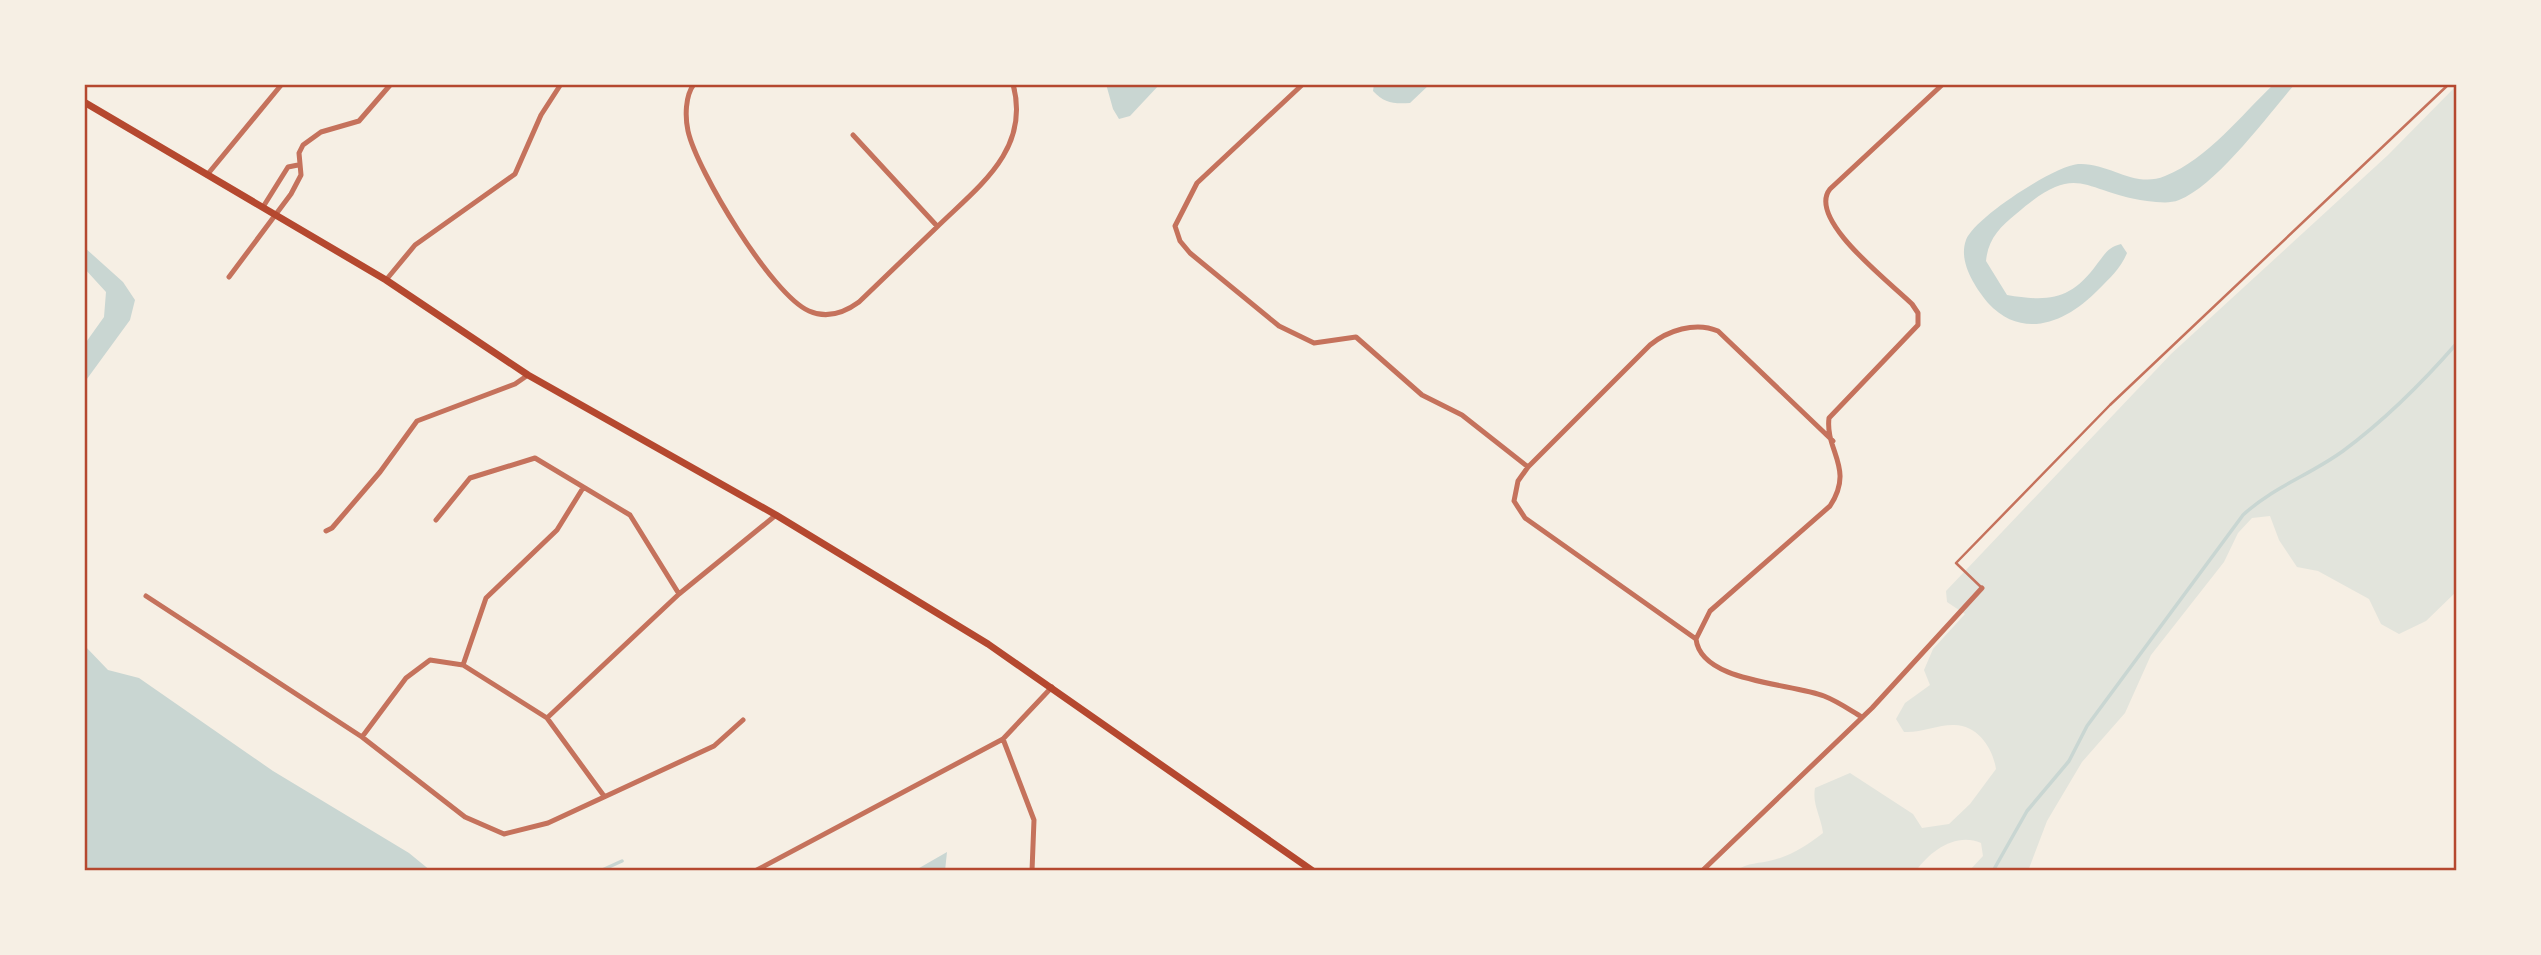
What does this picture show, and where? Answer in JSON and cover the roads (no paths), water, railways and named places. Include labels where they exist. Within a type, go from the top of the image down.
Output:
[{"type":"main road","points":[[84,102],[386,280],[528,375],[776,515],[988,644],[1313,871]]},
{"type":"street","points":[[207,175],[282,84]]},
{"type":"street","points":[[229,276],[277,216],[301,175],[299,153],[312,137],[359,121],[391,84]]},
{"type":"street","points":[[386,280],[415,245],[515,174],[541,115],[561,84]]},
{"type":"street","points":[[694,84],[686,114],[689,133],[713,187],[751,248],[793,301],[810,312],[833,315],[847,311],[993,175],[1013,138],[1016,112],[1013,84]]},
{"type":"street","points":[[1303,84],[1197,183],[1175,226],[1180,241],[1190,253],[1279,326],[1314,343],[1356,337],[1422,395],[1462,415],[1528,467]]},
{"type":"street","points":[[1696,639],[1710,611],[1830,506],[1838,493],[1840,478],[1828,426],[1832,412],[1913,334],[1919,321],[1912,304],[1837,232],[1825,211],[1825,198],[1830,189],[1943,84]]},
{"type":"street","points":[[853,135],[937,226]]},
{"type":"street","points":[[263,207],[288,167],[298,165]]},
{"type":"street","points":[[1833,441],[1718,331],[1681,329],[1668,332],[1650,345],[1528,467],[1518,481],[1514,494],[1516,507],[1525,519],[1696,639],[1699,650],[1727,672],[1825,696],[1862,717]]},
{"type":"street","points":[[326,531],[332,528],[372,482],[417,421],[515,384],[528,375]]},
{"type":"street","points":[[436,520],[470,478],[535,458],[630,515],[679,594]]},
{"type":"street","points":[[463,665],[486,598],[557,530],[583,488]]},
{"type":"street","points":[[547,718],[679,594],[776,515]]},
{"type":"street","points":[[1702,871],[1862,717],[1982,588]]},
{"type":"street","points":[[146,596],[362,737],[465,817],[504,834],[548,823],[713,747],[743,720]]},
{"type":"street","points":[[362,737],[406,678],[430,660],[463,665],[547,718],[604,796]]},
{"type":"street","points":[[755,871],[1003,739],[1052,687]]},
{"type":"street","points":[[1003,739],[1034,820],[1032,871]]},
{"type":"lane","points":[[1982,588],[1956,563],[2110,405],[2449,84]]},
{"type":"waterway","points":[[1993,871],[2027,811],[2069,761],[2087,726],[2243,515],[2374,427],[2457,343]]},
{"type":"waterway","points":[[600,871],[622,861]]}]
